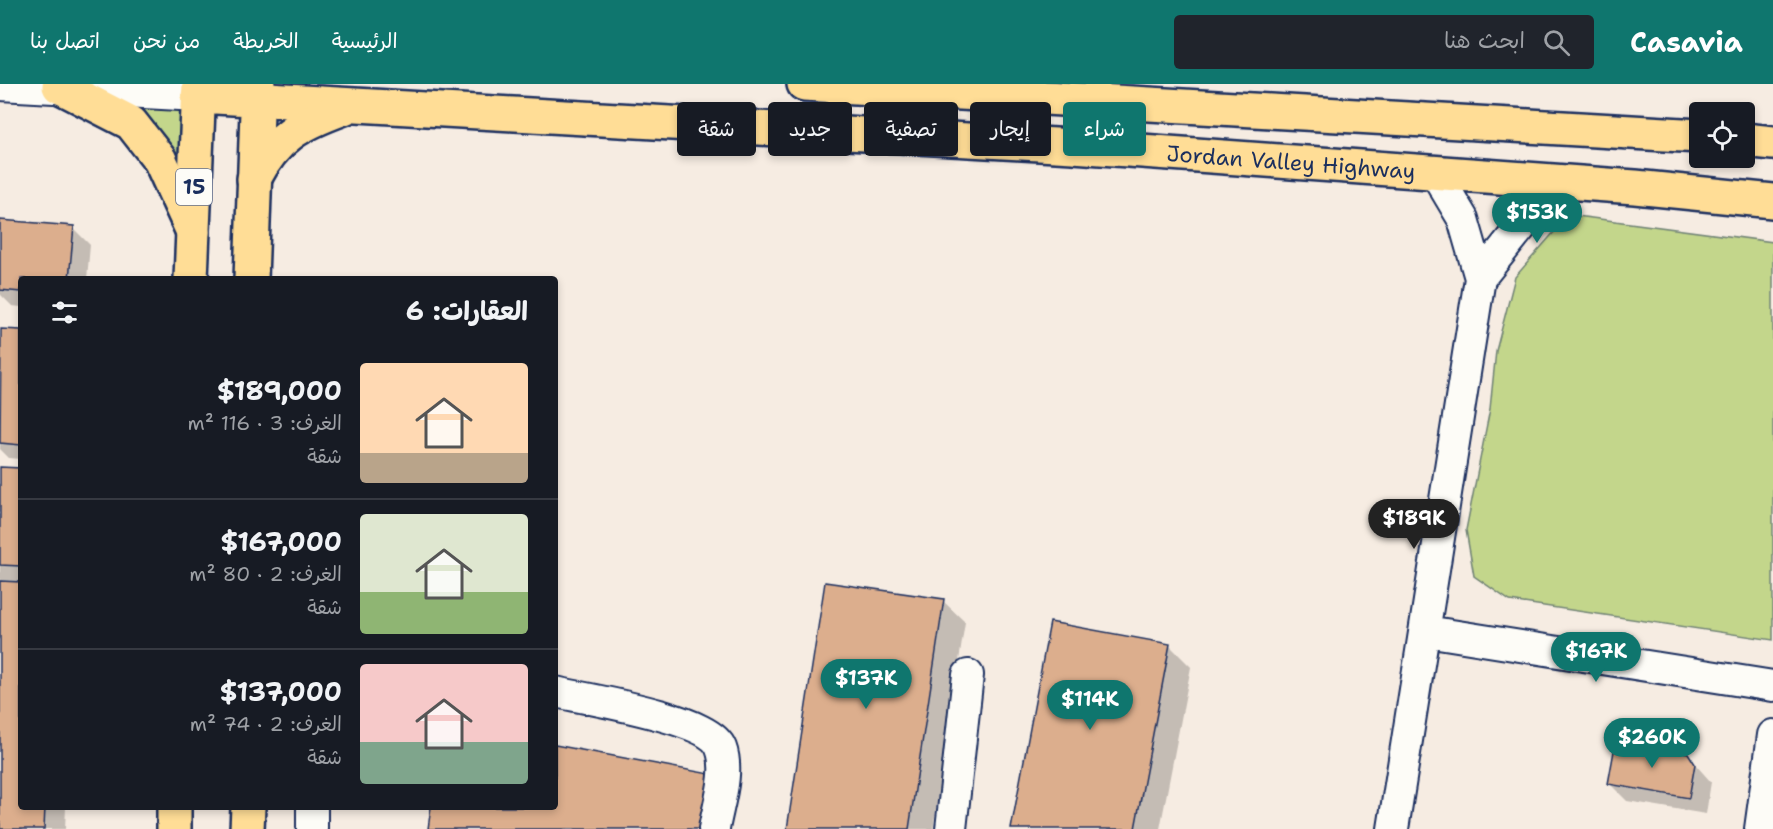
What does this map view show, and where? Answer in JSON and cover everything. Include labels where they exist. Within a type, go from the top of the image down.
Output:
[{"type":"highway","points":[[804,84],[1689,135]]},
{"type":"highway","points":[[59,86],[131,123],[160,160],[193,232]]},
{"type":"highway","name":"Jordan Valley Highway","points":[[199,90],[258,91],[359,104],[476,113],[717,124],[1073,146],[1558,181],[1773,201]]},
{"type":"highway","name":"15","points":[[191,276],[199,90]]},
{"type":"highway","points":[[251,276],[258,91]]},
{"type":"highway","points":[[254,179],[276,144],[295,128],[359,104]]},
{"type":"highway","points":[[1755,141],[1773,143]]},
{"type":"highway","points":[[174,810],[174,829]]},
{"type":"highway","points":[[247,829],[248,810]]},
{"type":"street","points":[[0,85],[199,90]]},
{"type":"street","points":[[1394,829],[1480,278],[1463,219],[1435,172]]},
{"type":"street","points":[[1480,278],[1558,181]]},
{"type":"street","points":[[1426,631],[1773,686]]},
{"type":"street","points":[[951,829],[968,675]]},
{"type":"street","points":[[558,693],[670,718],[693,725],[708,733],[721,746],[724,767],[714,829]]},
{"type":"street","points":[[1760,829],[1773,735]]},
{"type":"street","points":[[312,810],[312,829]]},
{"type":"green space","points":[[112,102],[185,106],[182,172]]},
{"type":"green space","points":[[1569,215],[1773,242],[1773,640],[1510,601],[1474,576],[1466,530],[1490,409],[1496,351],[1515,277]]},
{"type":"building","points":[[0,220],[74,226],[69,276],[18,276],[18,292],[0,290]]},
{"type":"building","points":[[1,329],[18,330],[18,445],[0,443]]},
{"type":"building","points":[[0,467],[18,468],[18,566],[0,565]]},
{"type":"building","points":[[0,581],[18,582],[18,810],[45,810],[44,829],[0,829]]},
{"type":"building","points":[[825,582],[944,599],[909,829],[787,829]]},
{"type":"building","points":[[1050,622],[1170,644],[1135,829],[1011,829]]},
{"type":"building","points":[[1616,740],[1688,753],[1695,764],[1689,798],[1608,784]]},
{"type":"building","points":[[558,746],[715,775],[705,829],[428,829],[431,810],[558,810]]}]
